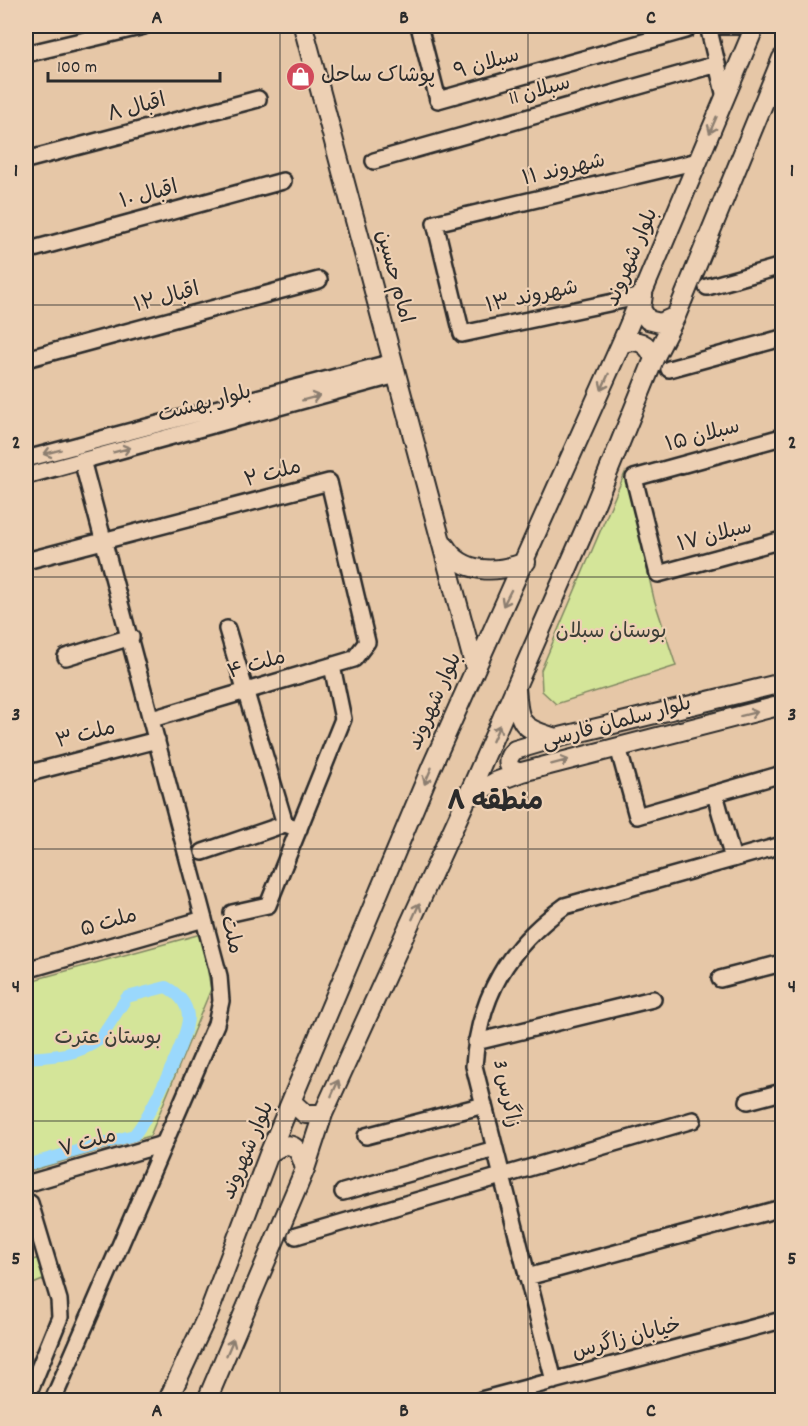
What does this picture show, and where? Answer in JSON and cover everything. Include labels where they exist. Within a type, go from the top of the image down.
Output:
[{"type":"main road","name":"امام حسین","points":[[303,26],[475,668]]},
{"type":"main road","name":"بلوار شهروند","points":[[168,1401],[209,1312],[269,1154],[475,668],[526,562],[643,293],[755,26]]},
{"type":"main road","points":[[207,1401],[305,1169],[323,1114],[516,688],[585,529],[654,359],[676,316],[781,64]]},
{"type":"main road","points":[[643,293],[641,309],[648,320],[660,323],[676,316]]},
{"type":"main road","points":[[621,344],[633,340],[641,342],[651,349],[654,359]]},
{"type":"main road","points":[[441,539],[450,554],[463,565],[496,571],[526,562]]},
{"type":"main road","name":"بلوار سلمان فارسی","points":[[516,688],[519,716],[532,732],[556,738],[783,683]]},
{"type":"main road","name":"بلوار سلمان فارسی","points":[[467,798],[495,782],[522,772],[783,705]]},
{"type":"main road","points":[[522,772],[515,772],[510,768],[507,761],[510,754],[515,750],[556,738]]},
{"type":"main road","points":[[292,1103],[305,1114],[323,1114]]},
{"type":"main road","points":[[269,1154],[279,1146],[292,1146],[298,1150],[305,1169]]},
{"type":"street","points":[[26,54],[144,26]]},
{"type":"street","name":"سبلان ۹","points":[[419,26],[438,100],[686,30]]},
{"type":"street","points":[[708,26],[725,97]]},
{"type":"street","points":[[715,26],[739,26]]},
{"type":"street","name":"سبلان 11","points":[[374,161],[717,64]]},
{"type":"street","name":"اقبال ۸","points":[[26,160],[258,99]]},
{"type":"street","name":"شهروند ۱۱","points":[[467,334],[462,334],[435,223],[698,161]]},
{"type":"street","name":"اقبال ۱۰","points":[[26,251],[283,181]]},
{"type":"street","points":[[707,287],[783,266]]},
{"type":"street","name":"اقبال ۱۲","points":[[26,359],[319,280]]},
{"type":"street","name":"شهروند ۱۳","points":[[467,334],[643,293]]},
{"type":"street","points":[[669,369],[783,338]]},
{"type":"street","name":"بلوار بهشت","points":[[26,459],[394,368]]},
{"type":"street","name":"بلوار بهشت","points":[[26,476],[394,368]]},
{"type":"street","name":"سبلان ۱۵","points":[[658,574],[634,478],[783,437]]},
{"type":"street","name":"ملت","points":[[53,1401],[216,1024],[221,1001],[219,976],[131,637],[82,460]]},
{"type":"street","name":"ملت ۲","points":[[104,541],[329,482],[367,642]]},
{"type":"street","name":"سبلان ۱۷","points":[[658,574],[783,540]]},
{"type":"street","points":[[26,561],[104,541]]},
{"type":"street","points":[[227,629],[245,691],[292,826]]},
{"type":"street","points":[[66,657],[131,637]]},
{"type":"street","name":"ملت ۴","points":[[152,719],[354,659],[367,642]]},
{"type":"street","points":[[232,913],[268,905],[292,826],[343,719],[332,666]]},
{"type":"street","name":"ملت ۳","points":[[26,774],[158,740]]},
{"type":"street","points":[[618,747],[638,816],[783,774]]},
{"type":"street","points":[[715,794],[733,859]]},
{"type":"street","points":[[203,852],[292,826]]},
{"type":"street","name":"زاگرس 3","points":[[554,1381],[474,1066],[482,1014],[497,976],[524,941],[546,919],[565,906],[783,845]]},
{"type":"street","name":"ملت ۵","points":[[26,969],[204,919]]},
{"type":"street","points":[[720,979],[783,963]]},
{"type":"street","points":[[476,1042],[653,999]]},
{"type":"street","points":[[748,1101],[783,1092]]},
{"type":"street","points":[[366,1136],[484,1105]]},
{"type":"street","points":[[296,1236],[501,1174],[693,1120]]},
{"type":"street","name":"ملت ۷","points":[[26,1184],[163,1144]]},
{"type":"street","points":[[343,1192],[495,1149]]},
{"type":"street","points":[[26,1401],[29,1384],[60,1317],[59,1300],[30,1203]]},
{"type":"street","points":[[527,1277],[783,1208]]},
{"type":"street","name":"خیابان زاگرس","points":[[482,1401],[783,1320]]},
{"type":"green space","name":"بوستان سبلان","points":[[625,473],[654,599],[676,666],[556,704],[542,691],[541,670]]},
{"type":"green space","name":"بوستان عترت","points":[[201,934],[211,989],[150,1136],[26,1172],[26,1048],[30,1046],[26,1028],[26,982]]},
{"type":"green space","points":[[39,1258],[45,1279],[26,1287],[26,1262]]},
{"type":"waterway","points":[[26,1058],[64,1054],[82,1049],[99,1040],[127,997],[166,987],[174,992],[186,1007],[187,1026],[175,1059],[158,1096],[134,1135],[26,1165]]},
{"type":"place","name":"پوشاک ساحل","points":[[300,77]]},
{"type":"district","name":"منطقه ۸","points":[[495,803]]}]
